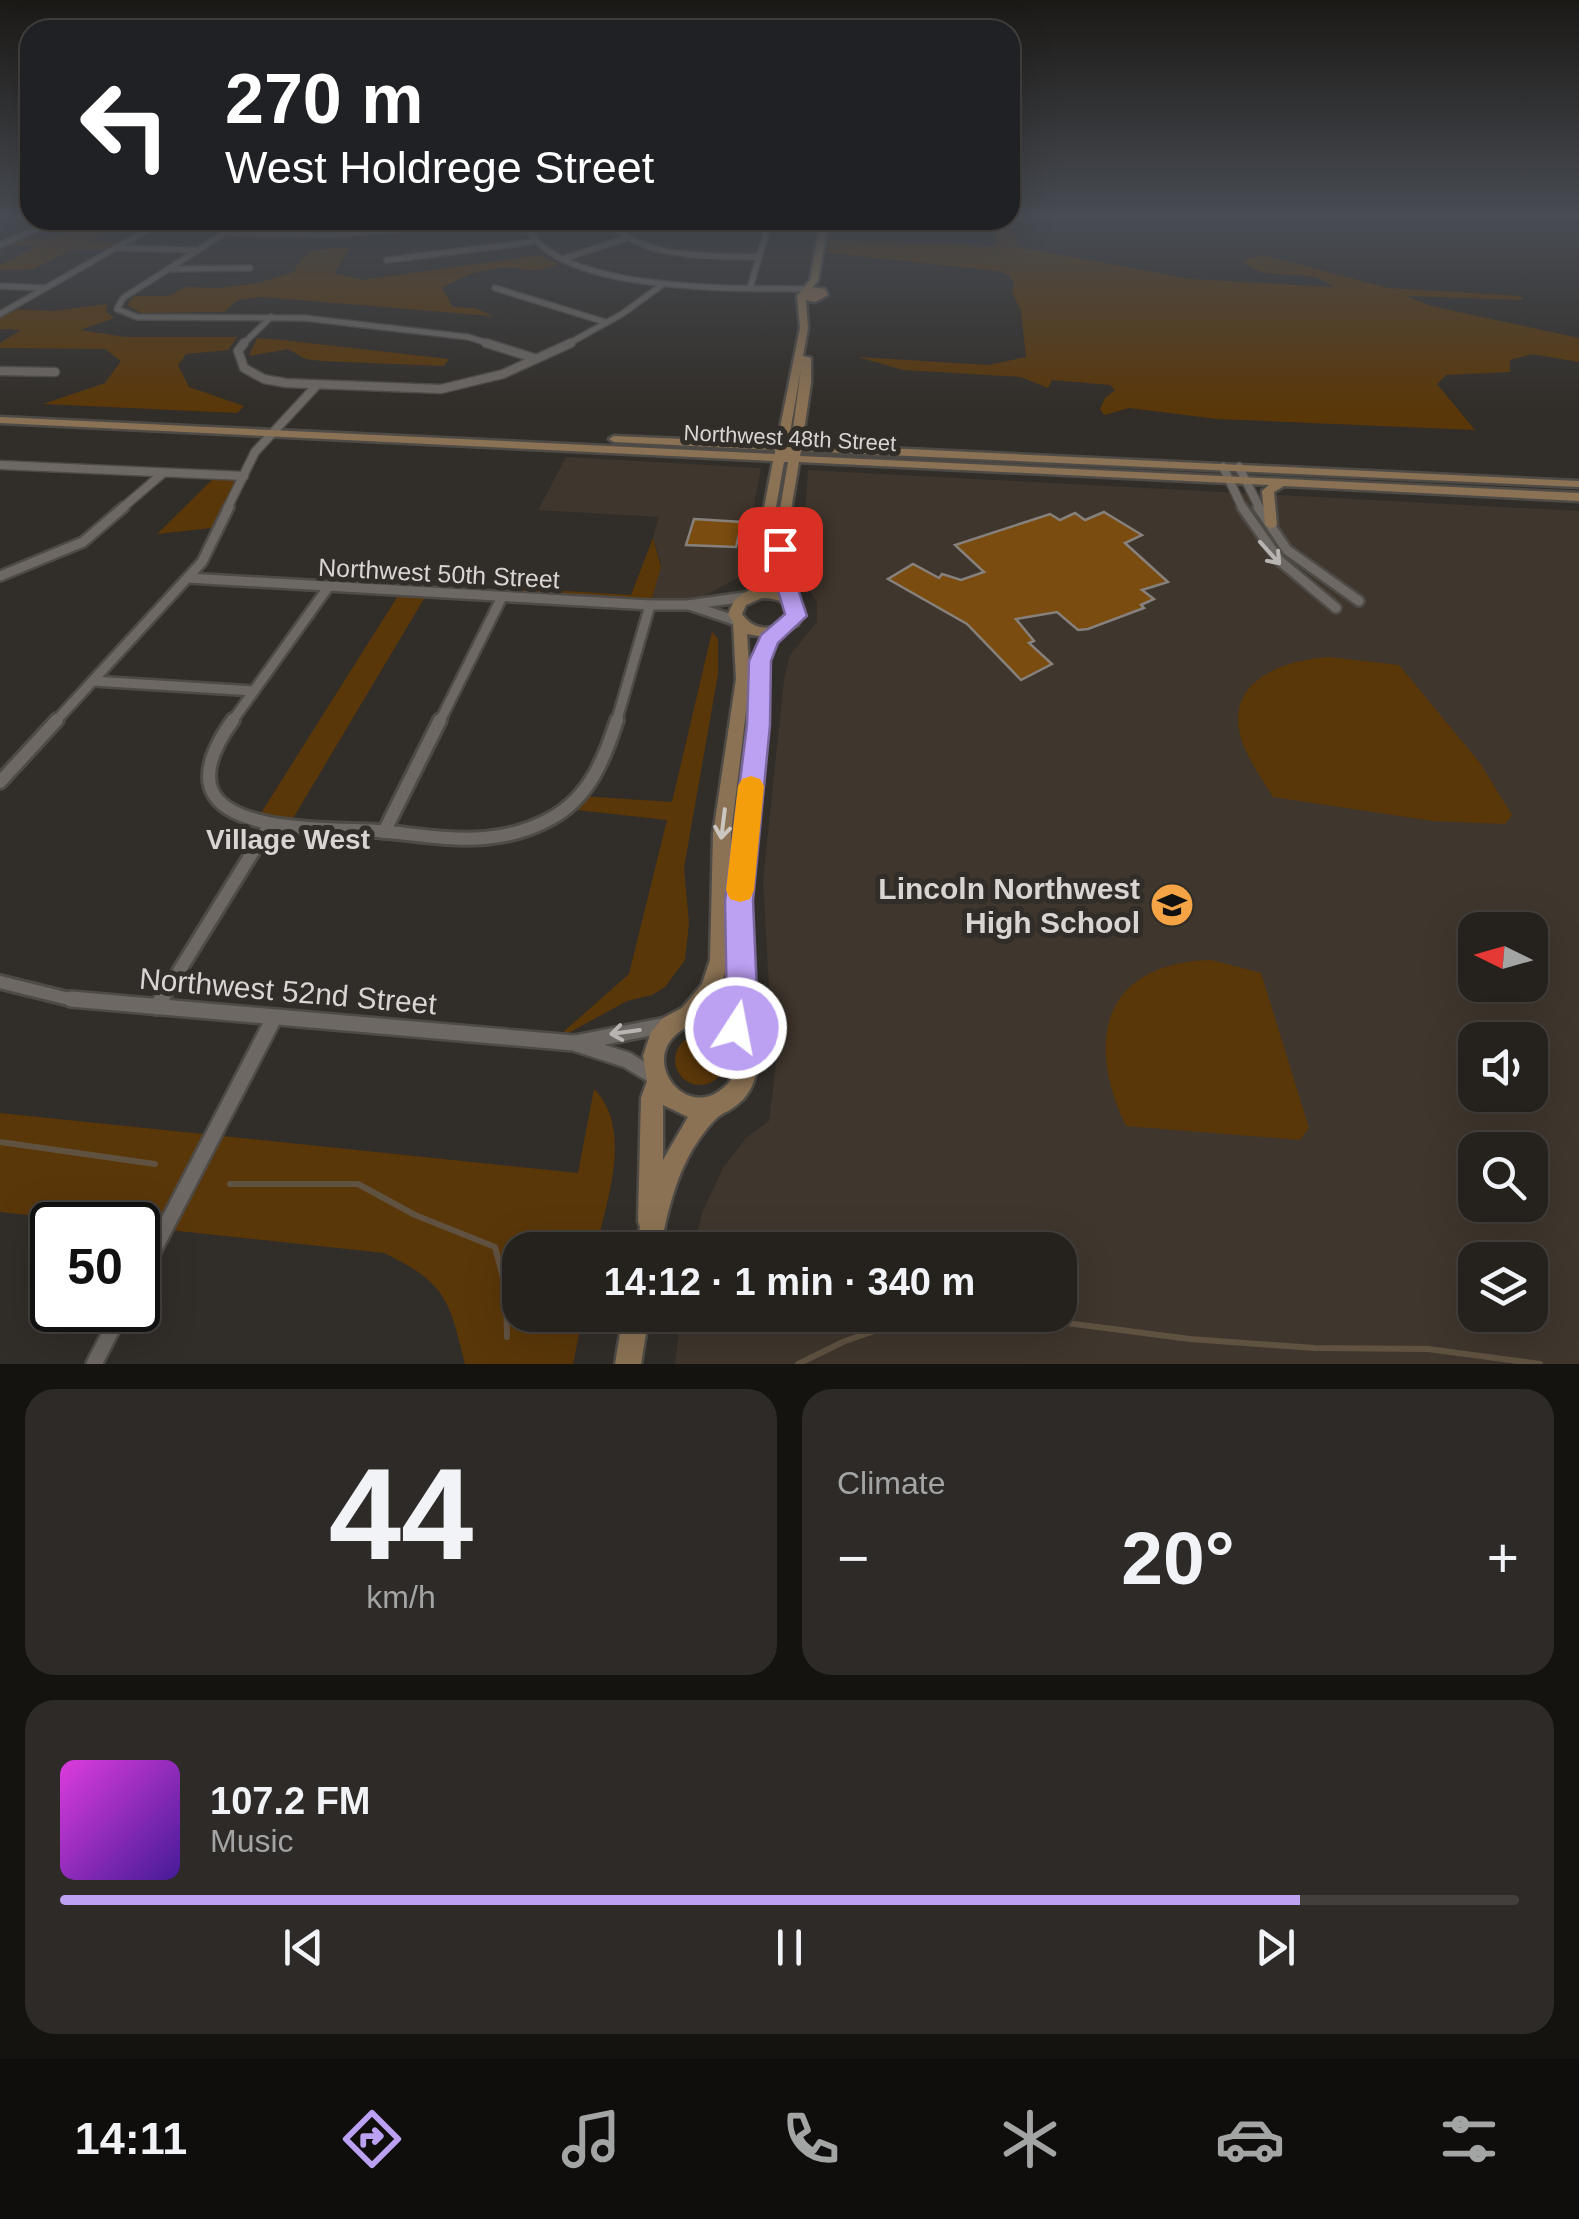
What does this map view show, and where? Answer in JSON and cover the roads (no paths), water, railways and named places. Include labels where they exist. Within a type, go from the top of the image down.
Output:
[{"type":"main road","points":[[803,292],[815,282]]},
{"type":"main road","points":[[653,1232],[682,1143],[715,1104],[731,1094],[745,1072],[748,1058],[743,1038],[738,935],[741,866],[758,725],[760,661],[764,646],[796,616],[780,549],[810,308],[820,295],[820,282]]},
{"type":"main road","points":[[803,292],[820,295]]},
{"type":"main road","points":[[649,1232],[658,1044],[710,989],[720,960],[722,834],[744,679],[736,608],[767,585],[772,572],[766,537],[804,328],[803,292]]},
{"type":"main road","name":"Northwest 48th Street","points":[[0,410],[274,428],[1242,474],[1579,484]]},
{"type":"main road","name":"Northwest 48th Street","points":[[0,420],[274,428]]},
{"type":"main road","name":"Northwest 48th Street","points":[[1242,474],[1284,482],[1579,497]]},
{"type":"main road","points":[[1271,526],[1268,491],[1284,482]]},
{"type":"main road","points":[[750,596],[777,594],[791,601]]},
{"type":"main road","points":[[738,622],[752,631],[778,631]]},
{"type":"main road","points":[[682,1020],[701,1014],[726,1020],[743,1038]]},
{"type":"main road","points":[[656,1080],[675,1103],[688,1107],[715,1104]]},
{"type":"main road","points":[[628,1364],[633,1332]]},
{"type":"street","points":[[0,314],[56,282]]},
{"type":"street","points":[[149,282],[120,300],[118,312],[137,317],[272,316],[468,336],[534,358]]},
{"type":"street","points":[[645,282],[662,286],[803,292]]},
{"type":"street","points":[[750,288],[752,282]]},
{"type":"street","points":[[0,286],[45,288]]},
{"type":"street","points":[[272,316],[242,343],[238,355],[241,364],[269,380],[430,390],[464,387],[491,379],[637,307],[662,286]]},
{"type":"street","points":[[495,288],[606,323]]},
{"type":"street","points":[[0,371],[55,372]]},
{"type":"street","points":[[0,782],[209,552],[244,476],[274,428],[317,385]]},
{"type":"street","points":[[0,465],[244,476]]},
{"type":"street","points":[[1226,473],[1255,534],[1272,556],[1336,608]]},
{"type":"street","points":[[0,576],[83,542],[162,474]]},
{"type":"street","points":[[1242,474],[1271,526],[1296,559],[1358,601]]},
{"type":"street","name":"Northwest 50th Street","points":[[188,578],[650,605],[688,605],[750,596]]},
{"type":"street","points":[[330,586],[217,744],[209,780],[226,808],[270,824],[483,838],[525,830],[548,820],[581,796],[599,770],[650,605]]},
{"type":"street","points":[[384,832],[502,597]]},
{"type":"street","name":"Northwest 50th Street","points":[[688,605],[738,622]]},
{"type":"street","points":[[93,681],[254,691]]},
{"type":"street","points":[[157,1007],[270,824]]},
{"type":"street","name":"Northwest 52nd Street","points":[[0,982],[50,996],[574,1043],[627,1060],[656,1080]]},
{"type":"street","points":[[160,1238],[274,1018]]},
{"type":"street","name":"Northwest 52nd Street","points":[[574,1043],[682,1020]]},
{"type":"street","points":[[94,1364],[111,1332]]},
{"type":"waterway","points":[[0,1142],[155,1164]]},
{"type":"waterway","points":[[230,1184],[358,1184],[415,1215],[495,1247],[506,1289],[507,1337]]},
{"type":"waterway","points":[[1077,1324],[1190,1339],[1315,1348],[1428,1349],[1540,1364]]},
{"type":"waterway","points":[[798,1364],[872,1332]]},
{"type":"place","name":"Lincoln Northwest High School","points":[[1172,905]]},
{"type":"district","name":"Village West","points":[[288,839]]}]
